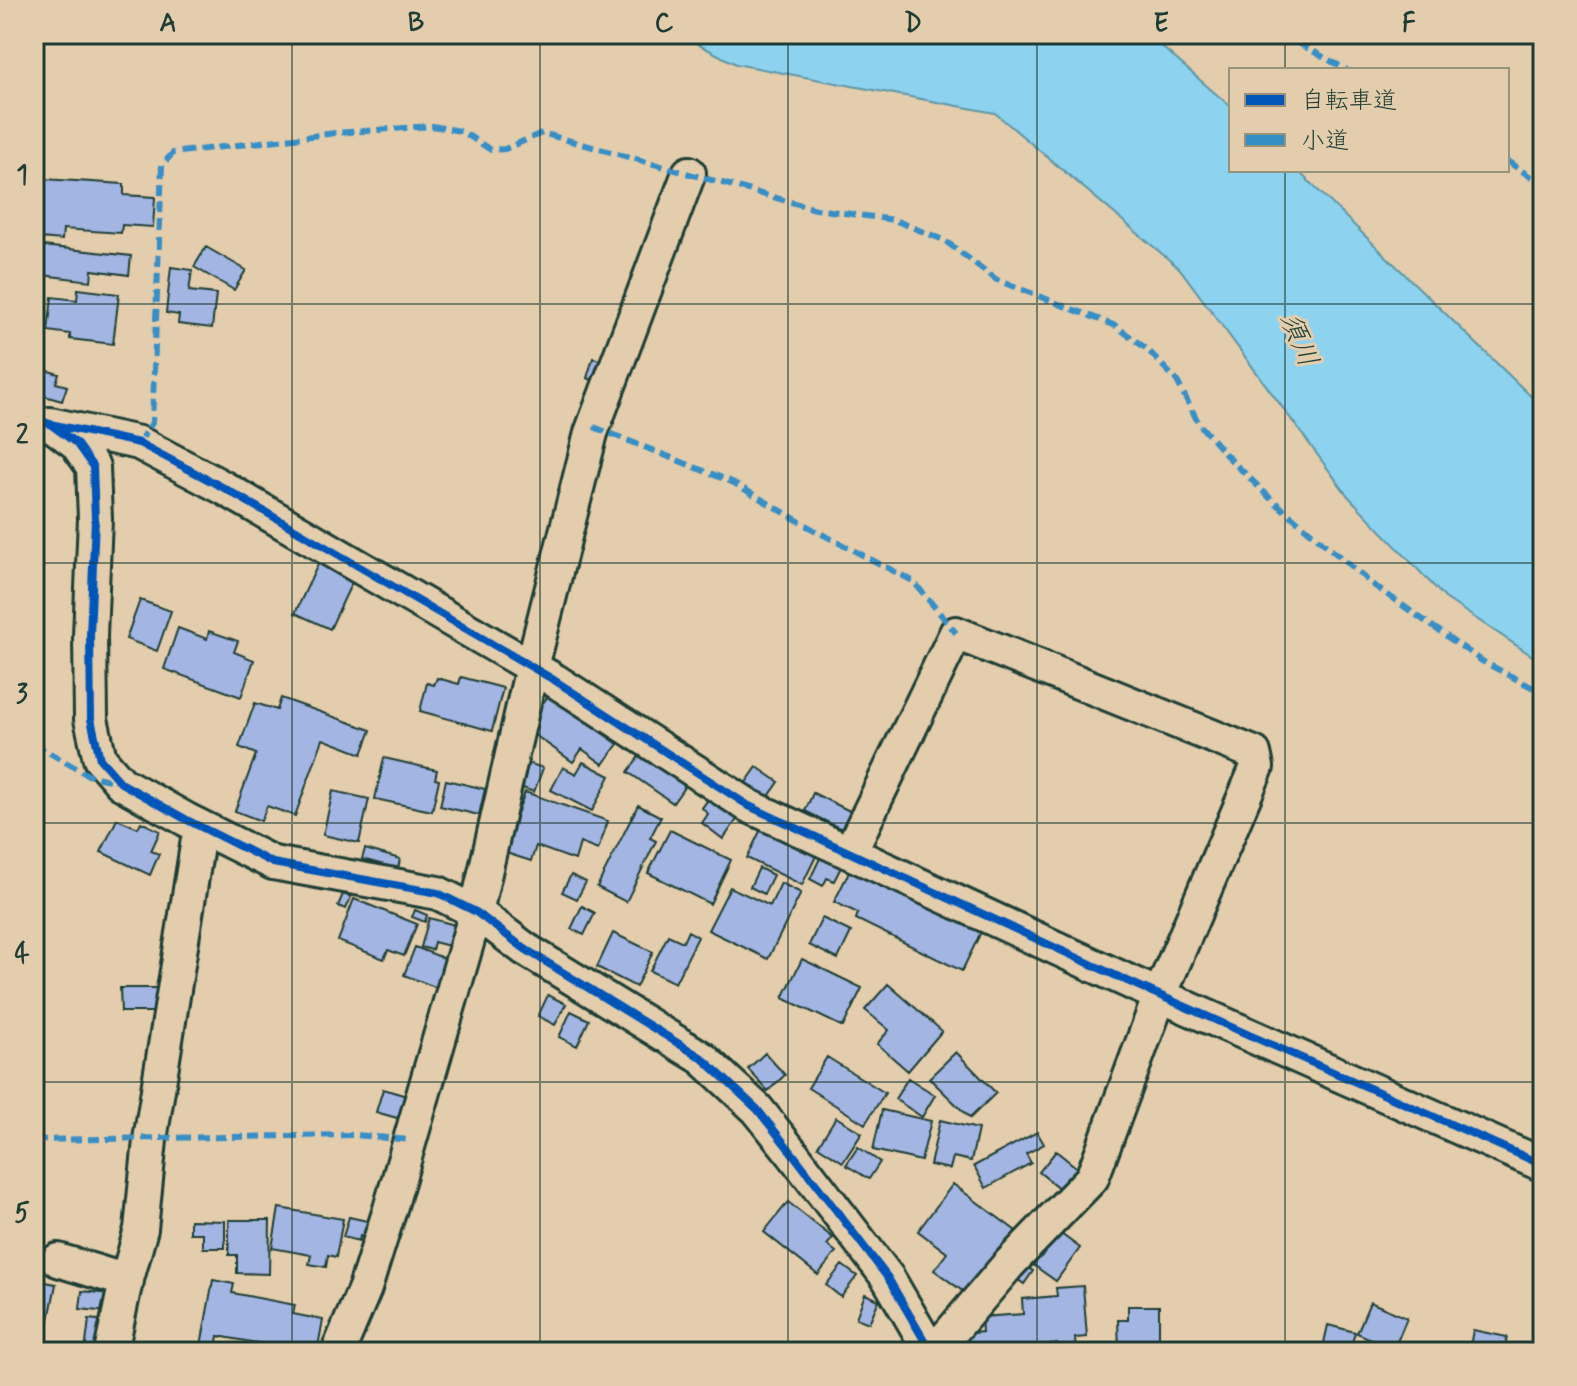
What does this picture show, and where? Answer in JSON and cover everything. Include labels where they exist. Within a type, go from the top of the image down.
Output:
[{"type":"street","points":[[338,1352],[365,1288],[390,1209],[476,912],[532,667],[591,433],[689,173]]},
{"type":"street","points":[[42,421],[139,443],[224,488],[532,667],[749,806],[1160,995],[1543,1165]]},
{"type":"street","points":[[42,421],[76,443],[93,467],[95,519],[90,635],[91,719],[100,759],[121,783],[273,863],[438,893],[476,912],[525,949],[702,1058],[757,1109],[888,1278],[933,1352],[1009,1264],[1092,1178],[1160,995],[1257,767],[1254,753],[956,633],[850,852]]},
{"type":"street","points":[[111,1352],[141,1229],[150,1140],[200,827]]},
{"type":"street","points":[[58,1260],[127,1281]]},
{"type":"water","name":"須川","points":[[678,34],[1147,34],[1229,105],[1229,172],[1299,172],[1543,408],[1543,663],[1445,598],[1348,496],[1180,269],[995,113],[736,64]]},
{"type":"building","points":[[43,179],[124,184],[124,195],[155,197],[153,227],[122,225],[121,233],[63,229],[62,240],[40,238]]},
{"type":"building","points":[[34,245],[131,256],[129,275],[92,270],[91,281],[34,274]]},
{"type":"building","points":[[206,247],[246,270],[234,290],[194,267]]},
{"type":"building","points":[[171,267],[192,270],[189,291],[216,294],[212,328],[178,324],[179,315],[166,313]]},
{"type":"building","points":[[78,289],[119,294],[113,344],[70,339],[70,334],[48,331],[52,297],[77,300]]},
{"type":"building","points":[[593,358],[610,363],[604,384],[587,378]]},
{"type":"building","points":[[34,367],[59,374],[56,383],[67,386],[62,401],[34,393]]},
{"type":"building","points":[[319,562],[354,578],[330,629],[295,613]]},
{"type":"building","points":[[140,600],[171,611],[157,651],[126,639]]},
{"type":"building","points":[[178,628],[207,639],[209,631],[238,641],[234,652],[254,660],[241,697],[164,669]]},
{"type":"building","points":[[461,677],[503,688],[492,731],[420,711],[427,683],[434,685],[437,678],[459,684]]},
{"type":"building","points":[[548,696],[618,744],[603,764],[582,749],[573,762],[525,728]]},
{"type":"building","points":[[281,698],[371,730],[362,754],[323,739],[295,816],[267,806],[261,821],[235,811],[256,754],[239,747],[255,703],[277,710]]},
{"type":"building","points":[[642,752],[687,783],[673,803],[628,772]]},
{"type":"building","points":[[384,758],[437,770],[435,779],[439,780],[432,811],[375,799]]},
{"type":"building","points":[[519,760],[543,768],[534,792],[511,784]]},
{"type":"building","points":[[583,762],[610,776],[592,811],[551,790],[563,767],[576,774]]},
{"type":"building","points":[[757,767],[779,782],[767,799],[745,784]]},
{"type":"building","points":[[446,780],[485,789],[479,815],[440,806]]},
{"type":"building","points":[[333,791],[369,799],[359,843],[323,835]]},
{"type":"building","points":[[525,792],[608,821],[598,850],[580,843],[575,860],[536,846],[531,861],[503,852]]},
{"type":"building","points":[[813,793],[858,815],[849,833],[805,811]]},
{"type":"building","points":[[712,794],[741,814],[723,839],[702,823],[708,814],[702,808]]},
{"type":"building","points":[[638,805],[661,817],[650,838],[656,841],[626,902],[597,887]]},
{"type":"building","points":[[117,819],[138,828],[141,822],[160,831],[151,851],[159,854],[150,875],[101,852]]},
{"type":"building","points":[[762,827],[817,854],[802,885],[747,858]]},
{"type":"building","points":[[670,830],[731,860],[710,904],[648,873]]},
{"type":"building","points":[[365,849],[400,859],[398,869],[362,859]]},
{"type":"building","points":[[822,854],[843,863],[834,881],[827,878],[823,886],[810,879]]},
{"type":"building","points":[[759,868],[773,875],[764,894],[750,887]]},
{"type":"building","points":[[851,868],[981,932],[962,971],[856,919],[858,913],[834,902]]},
{"type":"building","points":[[571,875],[586,882],[577,899],[562,892]]},
{"type":"building","points":[[781,883],[801,893],[768,959],[708,930],[730,887],[770,906]]},
{"type":"building","points":[[343,894],[351,897],[346,909],[338,906]]},
{"type":"building","points":[[354,899],[417,924],[404,956],[388,950],[384,959],[338,941]]},
{"type":"building","points":[[582,906],[595,913],[584,935],[571,929]]},
{"type":"building","points":[[415,910],[427,915],[425,922],[412,917]]},
{"type":"building","points":[[429,918],[459,926],[453,947],[434,942],[432,950],[421,947]]},
{"type":"building","points":[[822,918],[851,932],[838,959],[809,945]]},
{"type":"building","points":[[688,931],[698,937],[675,983],[650,971],[668,935],[683,942]]},
{"type":"building","points":[[613,933],[653,952],[636,987],[597,967]]},
{"type":"building","points":[[415,947],[451,961],[440,989],[404,975]]},
{"type":"building","points":[[802,959],[862,988],[843,1027],[783,998]]},
{"type":"building","points":[[888,984],[942,1031],[908,1071],[877,1044],[889,1030],[865,1010]]},
{"type":"building","points":[[120,988],[158,988],[159,1012],[121,1012]]},
{"type":"building","points":[[548,995],[566,1004],[555,1025],[538,1016]]},
{"type":"building","points":[[571,1011],[589,1020],[577,1046],[559,1037]]},
{"type":"building","points":[[956,1052],[996,1093],[970,1118],[929,1078]]},
{"type":"building","points":[[765,1053],[785,1075],[768,1091],[748,1069]]},
{"type":"building","points":[[827,1057],[885,1093],[865,1124],[808,1088]]},
{"type":"building","points":[[908,1078],[935,1095],[922,1117],[895,1099]]},
{"type":"building","points":[[383,1089],[410,1097],[404,1120],[376,1112]]},
{"type":"building","points":[[882,1110],[931,1121],[921,1161],[873,1150]]},
{"type":"building","points":[[836,1117],[862,1133],[843,1162],[818,1146]]},
{"type":"building","points":[[940,1120],[978,1129],[971,1161],[953,1157],[950,1169],[930,1165]]},
{"type":"building","points":[[1037,1132],[1044,1144],[1026,1154],[1031,1163],[986,1188],[974,1166]]},
{"type":"building","points":[[858,1147],[880,1162],[869,1179],[846,1165]]},
{"type":"building","points":[[1056,1151],[1077,1168],[1060,1189],[1039,1172]]},
{"type":"building","points":[[953,1184],[1016,1231],[968,1295],[934,1270],[947,1253],[918,1231]]},
{"type":"building","points":[[788,1202],[833,1238],[827,1245],[836,1252],[818,1275],[764,1232]]},
{"type":"building","points":[[279,1208],[343,1219],[336,1257],[328,1255],[326,1267],[309,1264],[311,1255],[272,1248]]},
{"type":"building","points":[[349,1217],[372,1222],[368,1238],[360,1236],[359,1241],[343,1237]]},
{"type":"building","points":[[190,1220],[225,1221],[225,1248],[203,1248],[203,1233],[190,1233]]},
{"type":"building","points":[[229,1220],[270,1220],[269,1274],[237,1273],[237,1255],[229,1255]]},
{"type":"building","points":[[34,1221],[42,1222],[38,1251],[34,1251]]},
{"type":"building","points":[[1057,1231],[1080,1248],[1056,1281],[1032,1264]]},
{"type":"building","points":[[1023,1264],[1033,1271],[1024,1284],[1014,1277]]},
{"type":"building","points":[[842,1265],[857,1276],[841,1297],[826,1285]]},
{"type":"building","points":[[34,1280],[56,1284],[47,1330],[34,1328]]},
{"type":"building","points":[[213,1280],[234,1284],[232,1293],[295,1305],[293,1314],[323,1320],[317,1352],[278,1352],[279,1347],[218,1336],[215,1352],[200,1351]]},
{"type":"building","points":[[1083,1286],[1087,1337],[1075,1338],[1076,1351],[1057,1352],[1057,1344],[983,1349],[983,1346],[963,1347],[962,1334],[982,1332],[981,1317],[1023,1314],[1022,1299],[1057,1296],[1056,1288]]},
{"type":"building","points":[[82,1291],[110,1294],[108,1312],[80,1309]]},
{"type":"building","points":[[865,1294],[879,1300],[869,1323],[856,1318]]},
{"type":"building","points":[[1370,1302],[1407,1318],[1394,1349],[1357,1333]]},
{"type":"building","points":[[1128,1306],[1159,1306],[1159,1352],[1119,1352],[1118,1320],[1128,1320]]},
{"type":"building","points":[[89,1319],[106,1321],[103,1352],[85,1352]]},
{"type":"building","points":[[1328,1325],[1355,1332],[1352,1343],[1362,1345],[1361,1352],[1322,1352]]},
{"type":"building","points":[[1473,1330],[1507,1337],[1504,1352],[1469,1352]]},
{"type":"marked path","points":[[1282,34],[1343,68]]},
{"type":"marked path","points":[[139,443],[152,423],[162,165],[173,153],[335,133],[432,126],[461,131],[491,150],[505,149],[542,133],[816,209],[894,220],[944,240],[997,280],[1116,326],[1148,350],[1177,381],[1199,424],[1270,498],[1372,584],[1482,661],[1543,693]]},
{"type":"marked path","points":[[1509,162],[1543,185]]},
{"type":"marked path","points":[[594,427],[732,482],[816,531],[913,581],[956,633]]},
{"type":"marked path","points":[[34,744],[88,775],[117,782]]},
{"type":"marked path","points":[[34,1140],[355,1135],[410,1140]]},
{"type":"cycle path","points":[[34,418],[50,424],[76,443],[93,467],[95,519],[90,635],[91,719],[100,759],[121,783],[273,863],[438,893],[476,912],[525,949],[702,1058],[757,1109],[793,1154],[888,1278],[931,1352]]},
{"type":"cycle path","points":[[50,424],[139,443],[224,488],[554,680],[749,806],[1134,984],[1543,1165]]}]
